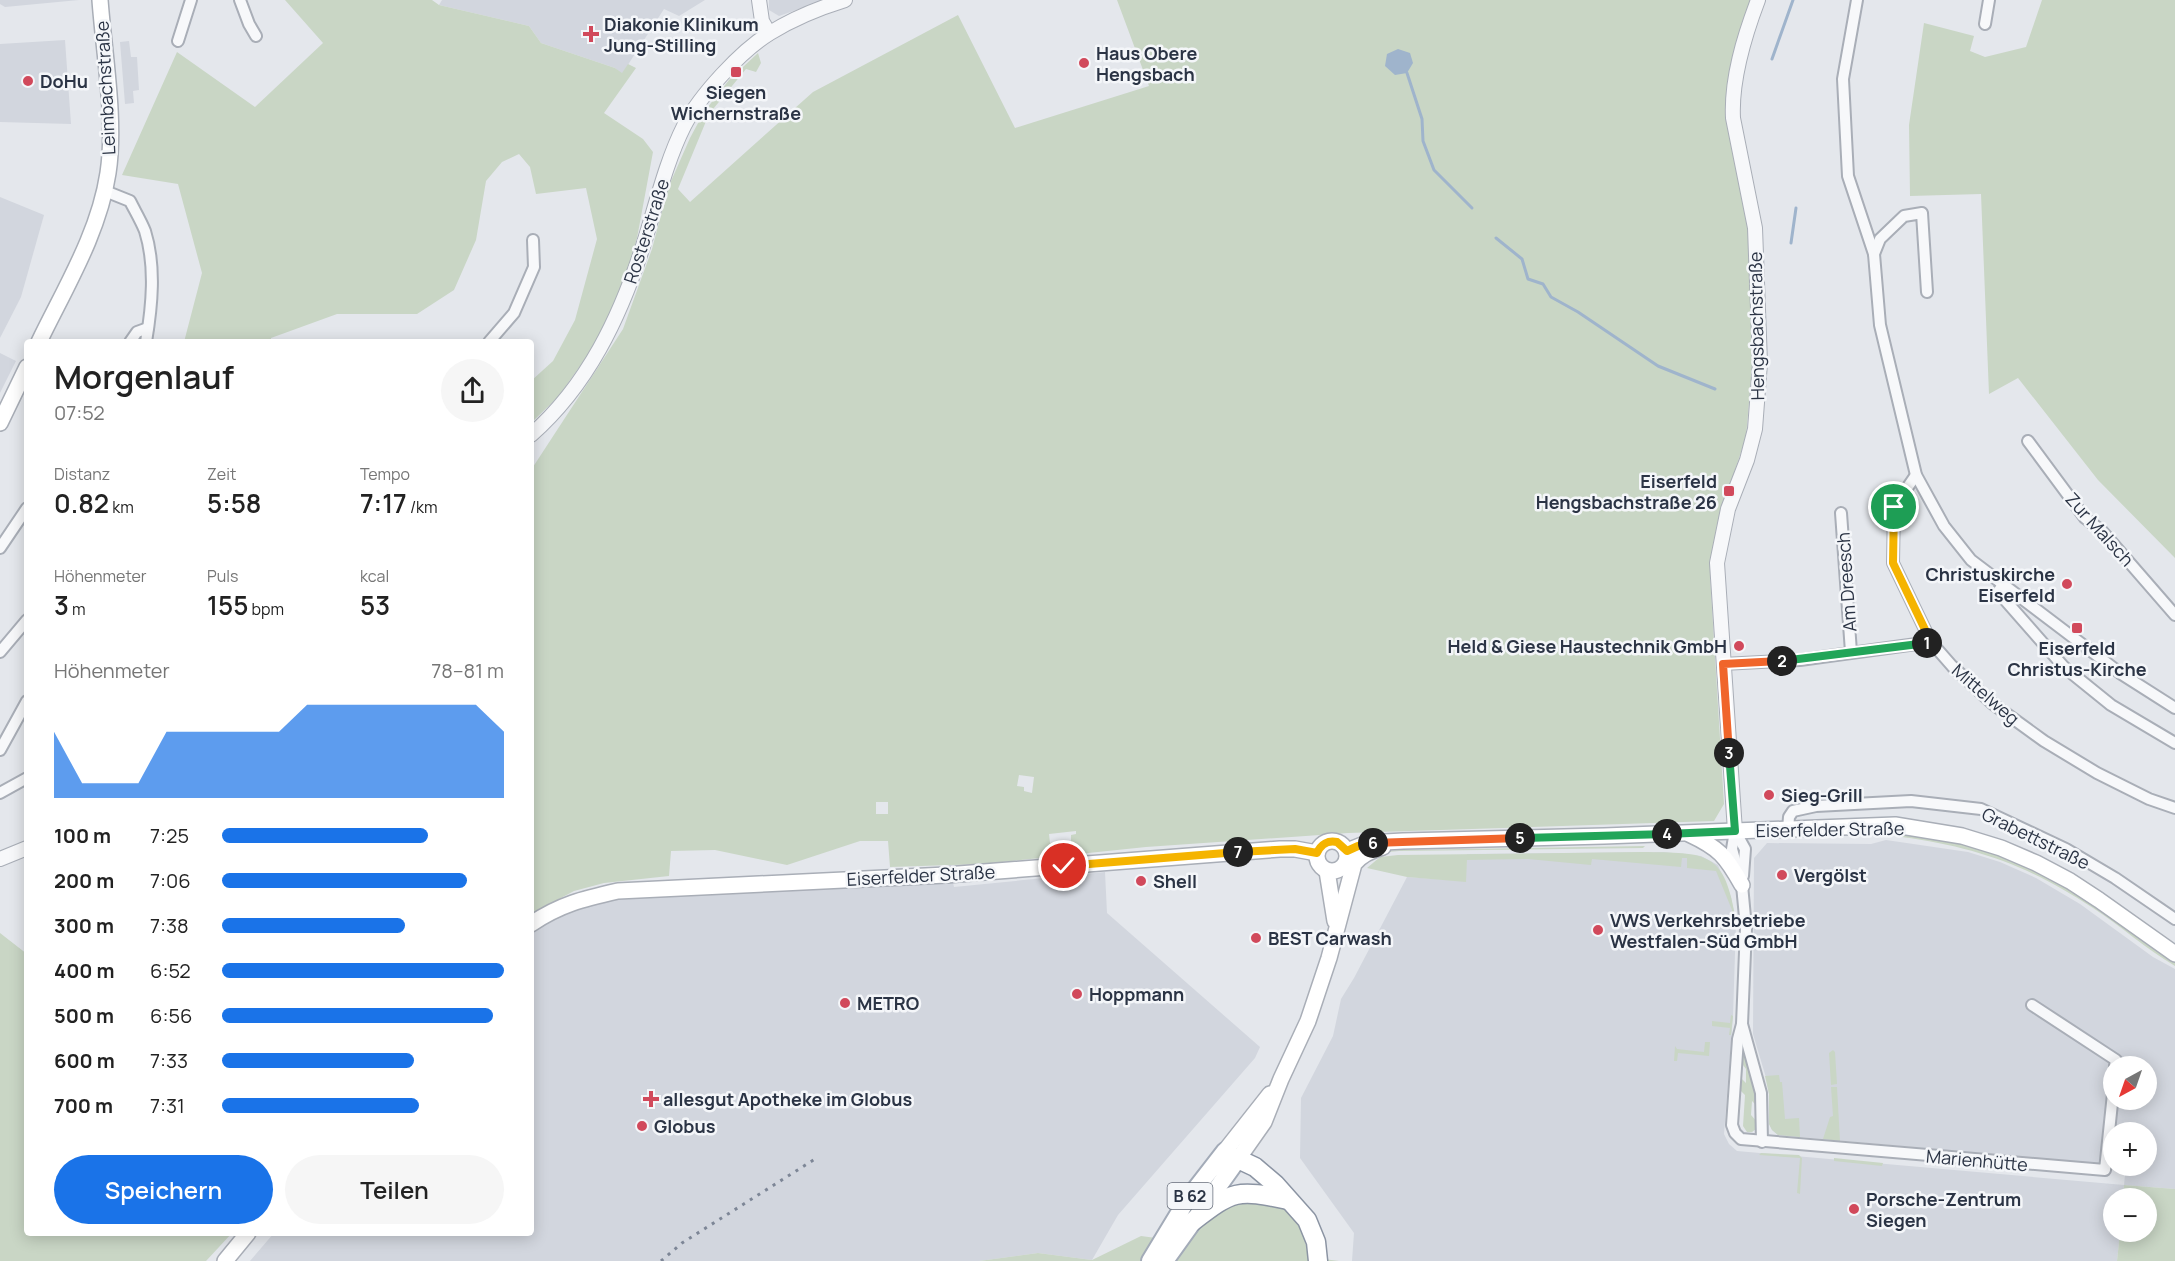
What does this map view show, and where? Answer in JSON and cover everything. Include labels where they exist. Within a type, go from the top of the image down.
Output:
[{"type":"highway","points":[[1232,1155],[1251,1177],[1288,1200],[1306,1220],[1316,1242],[1318,1261]]},
{"type":"highway","name":"B 62","points":[[1192,1222],[1229,1196],[1242,1192],[1288,1200]]},
{"type":"main road","name":"Leimbachstraße","points":[[40,339],[92,232],[105,190],[111,136],[100,0]]},
{"type":"main road","points":[[0,423],[24,373]]},
{"type":"main road","name":"Eiserfelder Straße","points":[[534,922],[573,901],[618,891],[946,875],[1280,849],[1317,853],[1325,843],[1333,841],[1341,844],[1347,851],[1367,843],[1403,841],[1895,825],[1962,836],[2001,848],[2070,881],[2175,954]]},
{"type":"main road","points":[[1686,833],[1721,852],[1742,885]]},
{"type":"main road","points":[[1232,1155],[1264,1122],[1308,1021],[1329,958],[1335,928],[1354,864],[1374,849],[1403,841]]},
{"type":"main road","points":[[1317,853],[1320,866],[1333,871],[1345,865],[1347,851]]},
{"type":"main road","points":[[1333,871],[1335,928]]},
{"type":"main road","name":"B 62","points":[[1150,1261],[1166,1251],[1192,1222],[1232,1155]]},
{"type":"main road","name":"B 62","points":[[1166,1251],[1187,1200],[1232,1155]]},
{"type":"main road","points":[[225,1261],[246,1236]]},
{"type":"street","points":[[178,41],[191,0]]},
{"type":"street","points":[[240,0],[256,36]]},
{"type":"street","points":[[759,0],[762,21],[769,33],[803,15],[845,0]]},
{"type":"street","name":"Hengsbachstraße","points":[[1735,831],[1717,563],[1728,509],[1754,436],[1760,363],[1755,228],[1733,118],[1732,88],[1758,0]]},
{"type":"street","points":[[1857,0],[1843,79],[1848,176],[1874,254],[1880,325],[1916,475],[1944,526],[1971,560],[2002,586],[2120,673],[2175,708]]},
{"type":"street","points":[[1985,24],[1989,0]]},
{"type":"street","name":"Rosterstraße","points":[[534,432],[578,383],[612,327],[622,306],[669,161],[685,124],[704,95],[769,33]]},
{"type":"street","points":[[105,190],[130,201],[144,230],[151,266],[146,339]]},
{"type":"street","points":[[1874,254],[1880,239],[1904,216],[1922,213],[1927,292]]},
{"type":"street","points":[[492,339],[514,313],[530,277],[534,267],[533,240]]},
{"type":"street","points":[[132,339],[137,332],[148,328]]},
{"type":"street","name":"Zur Malsch","points":[[2028,441],[2085,518],[2102,531],[2175,615]]},
{"type":"street","name":"Mittelweg","points":[[1916,475],[1894,507],[1893,563],[1931,642],[1952,666],[1993,704],[2044,741],[2097,773],[2149,799],[2175,808]]},
{"type":"street","points":[[0,548],[24,512]]},
{"type":"street","name":"Am Dreesch","points":[[1841,513],[1851,652]]},
{"type":"street","points":[[2002,586],[1998,592],[2064,667],[2111,705],[2175,743]]},
{"type":"street","points":[[0,652],[24,624]]},
{"type":"street","name":"Am Dreesch","points":[[1723,664],[1800,660],[1931,642]]},
{"type":"street","points":[[0,750],[24,706]]},
{"type":"street","points":[[0,793],[24,780]]},
{"type":"street","name":"Grabettstraße","points":[[1788,829],[1789,817],[1793,811],[1816,806],[1911,801],[1981,809],[2066,849],[2115,878],[2175,919]]},
{"type":"street","name":"Marienhütte","points":[[1735,831],[1732,849],[1742,885],[1746,928],[1742,1024],[1737,1041],[1733,1130],[1741,1139],[2105,1170],[2111,1110]]},
{"type":"street","points":[[0,859],[24,849]]},
{"type":"street","points":[[2032,1005],[2110,1056]]},
{"type":"street","name":"Marienhütte","points":[[1742,1024],[1761,1093],[1762,1142]]},
{"type":"shaded area","points":[[0,0],[79,0],[5,7],[0,4]]},
{"type":"shaded area","name":"Diakonie Klinikum Jung-Stilling","points":[[442,0],[705,0],[679,16],[664,9],[622,74],[615,68],[541,43],[529,26],[439,5]]},
{"type":"shaded area","points":[[769,0],[825,0],[779,16],[769,10]]},
{"type":"shaded area","points":[[65,40],[71,124],[0,122],[0,44]]},
{"type":"shaded area","points":[[129,41],[131,57],[137,57],[139,90],[133,91],[134,103],[125,104],[120,42]]},
{"type":"shaded area","points":[[0,197],[44,215],[21,297],[0,338]]},
{"type":"shaded area","points":[[0,353],[16,361],[0,393]]},
{"type":"shaded area","points":[[1886,840],[1968,852],[2000,862],[2036,878],[2080,904],[2153,957],[2175,969],[2175,1189],[2124,1185],[2125,1176],[2157,1176],[2157,1122],[2103,1122],[2103,1164],[1778,1135],[1772,1130],[1769,1124],[1767,1081],[1753,1034],[1754,858],[1767,843],[1871,844]]},
{"type":"shaded area","points":[[1663,852],[1701,856],[1718,865],[1731,897],[1736,922],[1733,1016],[1724,1134],[1729,1144],[1737,1151],[2124,1185],[2124,1188],[2103,1188],[2103,1242],[2119,1242],[2117,1261],[1352,1261],[1354,1233],[1300,1158],[1301,1098],[1333,1036],[1341,999],[1407,877],[1465,881],[1467,854]]},
{"type":"shaded area","points":[[1105,872],[1107,913],[1260,1047],[1255,1058],[1118,1215],[1092,1260],[1038,1253],[979,1261],[250,1261],[271,1236],[534,1236],[534,922],[573,901],[952,878],[954,887]]},
{"type":"green space","points":[[285,0],[432,0],[439,5],[529,26],[541,43],[615,68],[622,73],[628,64],[636,68],[604,113],[643,139],[653,152],[637,238],[626,276],[595,345],[558,397],[534,420],[534,378],[553,361],[575,320],[597,239],[586,188],[536,194],[530,167],[519,154],[502,162],[486,181],[476,240],[454,290],[417,314],[337,314],[271,339],[185,339],[202,273],[178,184],[122,175],[177,52],[255,107],[323,43]]},
{"type":"green space","points":[[1117,0],[1753,0],[1731,68],[1727,116],[1749,222],[1752,368],[1746,437],[1717,524],[1710,575],[1724,804],[1714,821],[1348,833],[1146,847],[983,864],[890,867],[888,841],[860,841],[787,865],[715,850],[671,851],[669,876],[604,883],[574,891],[534,912],[534,465],[623,329],[652,249],[668,188],[704,112],[729,80],[758,53],[761,63],[756,72],[746,69],[709,114],[678,189],[690,202],[813,92],[958,15],[1015,128],[1149,86]],"holes":[[[1019,775],[1034,777],[1032,793],[1024,791],[1024,787],[1017,786]],[[876,802],[888,802],[888,814],[876,814]],[[1076,831],[1076,834],[1071,835],[1071,842],[1050,843],[1049,834]]]},
{"type":"green space","points":[[2042,0],[2175,0],[2175,558],[2098,480],[2018,378],[1989,394],[1981,194],[1910,196],[1909,125],[1924,23],[1974,36],[1970,51],[1985,57],[2026,47]]},
{"type":"green space","points":[[1902,835],[1950,841],[1974,847],[2042,873],[2096,904],[2175,961],[2175,966],[2093,908],[2047,881],[1978,853],[1954,846],[1902,837]]},
{"type":"green space","points":[[1645,846],[1643,848],[1377,853],[1402,850]]},
{"type":"green space","points":[[1683,853],[1709,860],[1719,868],[1726,881],[1736,922],[1731,924],[1732,910],[1716,871],[1687,868],[1687,858],[1682,858],[1681,867],[1592,859],[1591,865],[1528,859],[1467,860],[1466,882],[1407,877],[1367,868],[1380,857],[1398,855]]},
{"type":"green space","points":[[0,933],[24,952],[24,1236],[229,1236],[206,1261],[0,1261]]},
{"type":"green space","points":[[1731,1015],[1733,1016],[1731,1035],[1729,1035],[1730,1028],[1712,1026],[1712,1021],[1730,1023]]},
{"type":"green space","points":[[1741,1040],[1759,1108],[1752,1101],[1751,1115],[1758,1123],[1752,1132],[1747,1132],[1743,1126],[1745,1095],[1738,1088],[1739,1076],[1746,1083],[1746,1069],[1740,1061]]},
{"type":"green space","points":[[1705,1042],[1710,1042],[1709,1056],[1678,1053],[1677,1061],[1674,1061],[1675,1046],[1677,1049],[1704,1052]]},
{"type":"green space","points":[[1833,1050],[1837,1084],[1831,1085],[1829,1053]]},
{"type":"green space","points":[[1779,1075],[1780,1082],[1782,1082],[1785,1119],[1799,1118],[1800,1137],[1778,1135],[1769,1124],[1769,1094],[1765,1076]]},
{"type":"green space","points":[[1831,1087],[1837,1087],[1840,1141],[1823,1139],[1830,1117],[1833,1116]]},
{"type":"green space","points":[[1761,1153],[1799,1155],[1802,1158],[1800,1194],[1797,1193],[1800,1158],[1759,1155]]},
{"type":"green space","points":[[1834,1158],[1883,1163],[1882,1166],[1834,1161]]},
{"type":"green space","points":[[2124,1185],[2175,1189],[2175,1261],[2117,1261],[2119,1242],[2157,1242],[2157,1188],[2124,1188]]},
{"type":"green space","points":[[1234,1200],[1269,1201],[1282,1205],[1298,1224],[1308,1257],[1339,1261],[979,1261],[1038,1253],[1092,1260],[1141,1236],[1186,1242],[1210,1214]]},
{"type":"water","points":[[1398,49],[1410,53],[1413,63],[1407,73],[1395,75],[1385,66],[1387,54]]},
{"type":"waterway","points":[[1772,59],[1793,0]]},
{"type":"waterway","points":[[1407,73],[1422,119],[1423,141],[1434,170],[1472,208]]},
{"type":"waterway","points":[[1791,243],[1796,208]]},
{"type":"waterway","points":[[1496,238],[1522,259],[1528,279],[1543,284],[1551,297],[1578,312],[1658,366],[1715,389]]},
{"type":"railway","points":[[661,1261],[682,1243],[815,1159]]},
{"type":"place","name":"Diakonie Klinikum Jung-Stilling","points":[[591,34]]},
{"type":"place","name":"Haus Obere Hengsbach","points":[[1084,63]]},
{"type":"place","name":"Siegen Wichernstraße","points":[[736,72]]},
{"type":"place","name":"DoHu","points":[[28,81]]},
{"type":"place","name":"Eiserfeld Hengsbachstraße 26","points":[[1729,491]]},
{"type":"place","name":"Christuskirche Eiserfeld","points":[[2067,584]]},
{"type":"place","name":"Eiserfeld Christus-Kirche","points":[[2077,628]]},
{"type":"place","name":"Held & Giese Haustechnik GmbH","points":[[1739,646]]},
{"type":"place","name":"Sieg-Grill","points":[[1769,795]]},
{"type":"place","name":"Vergölst","points":[[1782,875]]},
{"type":"place","name":"Shell","points":[[1141,881]]},
{"type":"place","name":"VWS Verkehrsbetriebe Westfalen-Süd GmbH","points":[[1598,930]]},
{"type":"place","name":"BEST Carwash","points":[[1256,938]]},
{"type":"place","name":"Hoppmann","points":[[1077,994]]},
{"type":"place","name":"METRO","points":[[845,1003]]},
{"type":"place","name":"allesgut Apotheke im Globus","points":[[651,1099]]},
{"type":"place","name":"Globus","points":[[642,1126]]},
{"type":"place","name":"Porsche-Zentrum Siegen","points":[[1854,1209]]},
{"type":"route","points":[[1064,866],[1280,849],[1317,853],[1325,843],[1333,841],[1341,844],[1347,851],[1367,843],[1403,841],[1735,831],[1723,664],[1800,660],[1931,642],[1893,563],[1894,507]]}]
